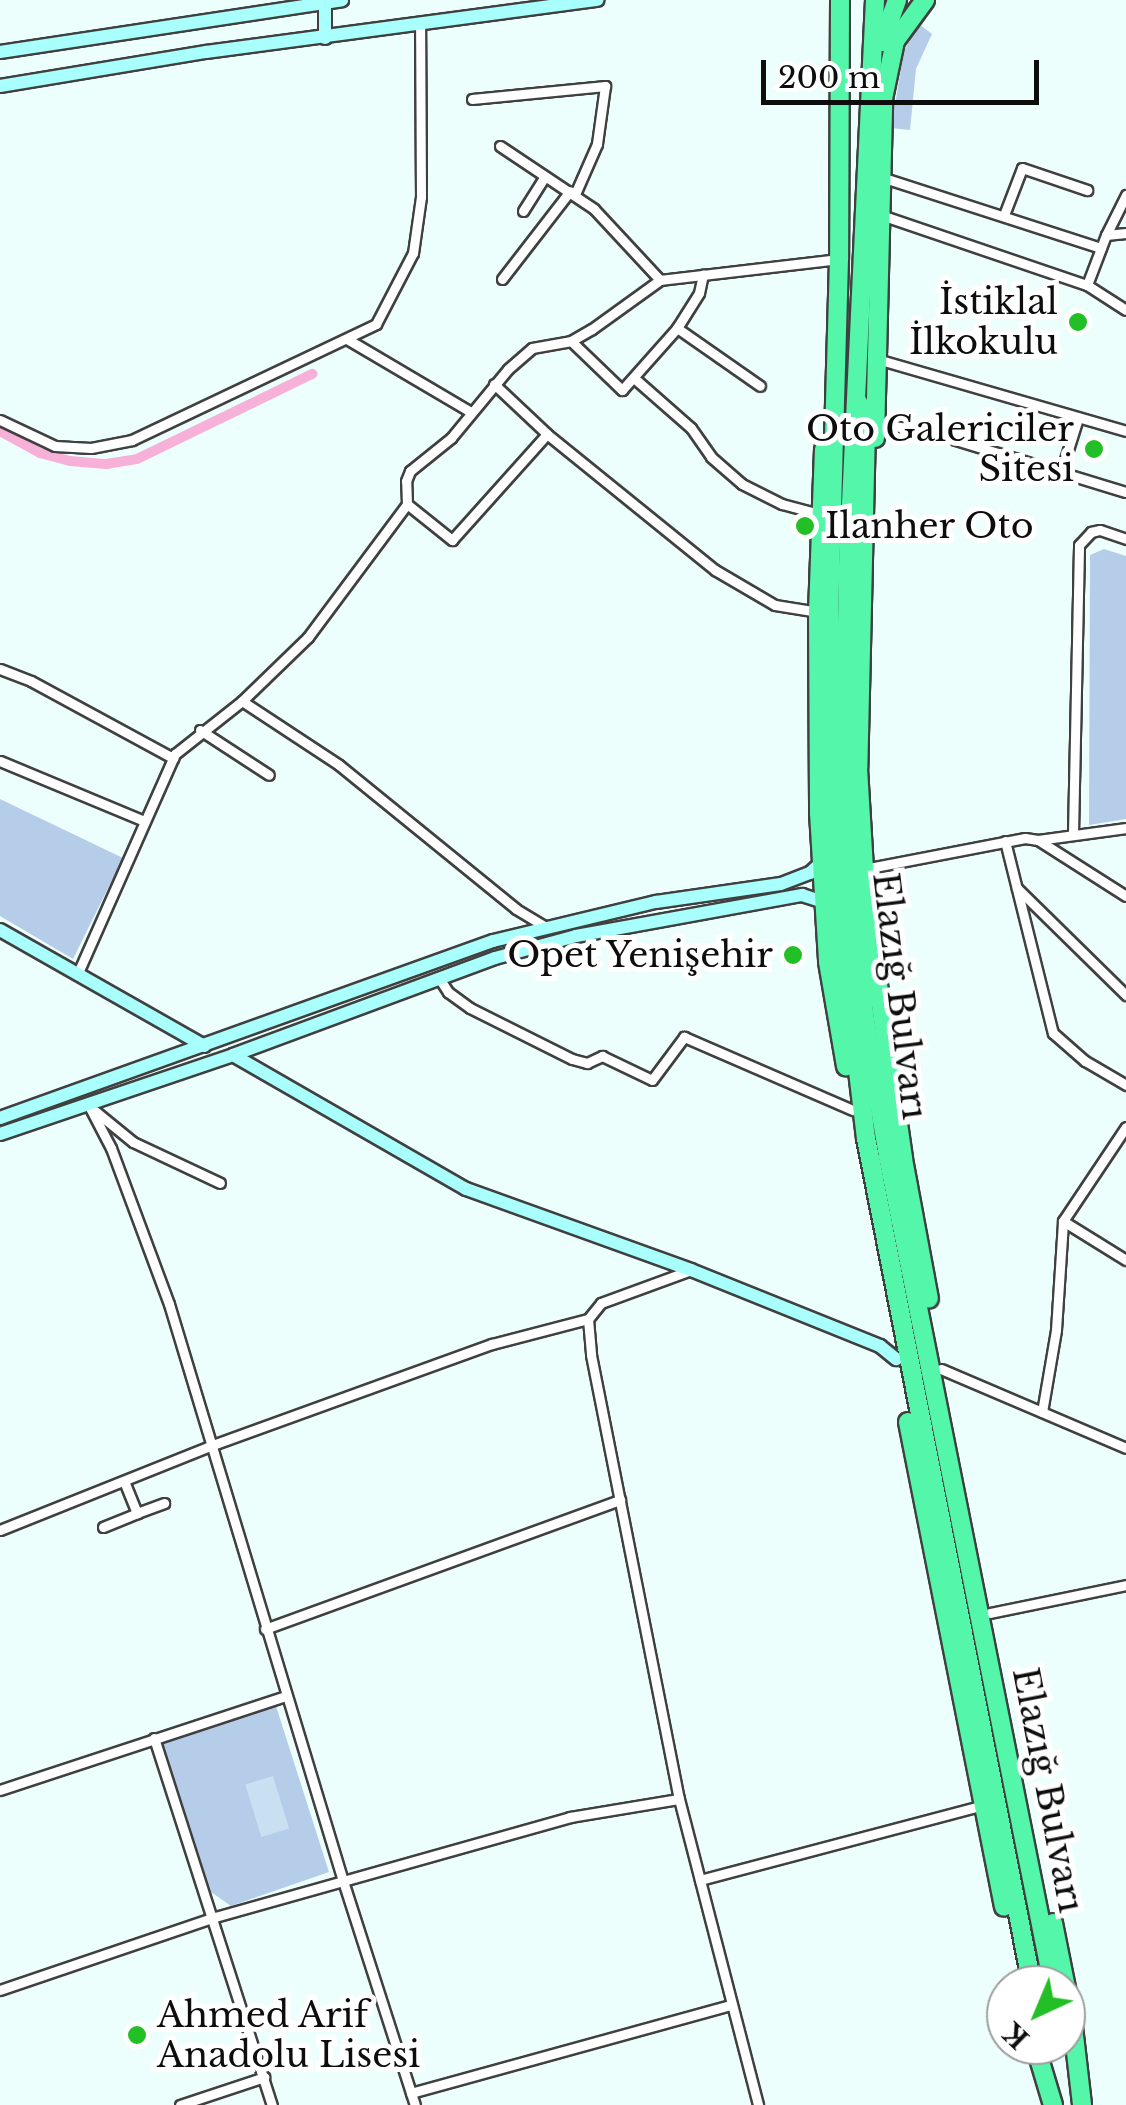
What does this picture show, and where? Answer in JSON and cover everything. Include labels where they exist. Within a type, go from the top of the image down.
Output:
[{"type":"highway","name":"Elazığ Bulvarı","points":[[840,0],[845,746],[864,1013],[888,1157],[1049,1965]]},
{"type":"highway","name":"Elazığ Bulvarı","points":[[876,0],[830,612],[834,855],[864,1120],[1028,1965]]},
{"type":"highway","points":[[870,86],[897,0]]},
{"type":"highway","points":[[864,482],[875,451],[874,358],[883,100],[890,58],[904,24],[925,0]]},
{"type":"highway","points":[[845,386],[866,428],[858,768],[864,869],[903,1159],[941,1368],[1070,2005],[1081,2105]]},
{"type":"highway","points":[[845,386],[823,455],[820,514],[822,862],[828,962],[886,1340],[896,1359],[1017,1965]]},
{"type":"highway","points":[[1041,2065],[1054,2105]]},
{"type":"highway","points":[[1047,2065],[1054,2105]]},
{"type":"highway","points":[[1071,2065],[1081,2105]]},
{"type":"main road","points":[[0,52],[342,0]]},
{"type":"main road","points":[[0,86],[598,0]]},
{"type":"main road","points":[[325,2],[325,38]]},
{"type":"main road","points":[[0,1118],[544,926],[656,902],[781,884],[810,873],[822,862]]},
{"type":"main road","points":[[0,1134],[233,1055],[439,978],[576,936],[802,895],[824,902]]},
{"type":"main road","points":[[0,930],[204,1046]]},
{"type":"main road","points":[[233,1055],[466,1189],[886,1340]]},
{"type":"street","points":[[0,420],[55,446],[91,448],[132,440],[376,324],[413,253],[422,152],[420,25]]},
{"type":"street","points":[[472,99],[605,86],[597,144],[572,193],[502,280]]},
{"type":"street","points":[[500,146],[594,209],[660,280]]},
{"type":"street","points":[[1004,216],[1022,168],[1088,190]]},
{"type":"street","points":[[523,211],[546,176]]},
{"type":"street","points":[[881,178],[1101,248]]},
{"type":"street","points":[[1087,285],[1126,196]]},
{"type":"street","points":[[879,214],[1087,285],[1126,310]]},
{"type":"street","points":[[1106,235],[1126,233]]},
{"type":"street","points":[[77,975],[173,758],[200,730],[242,701],[308,637],[407,504],[410,471],[451,438],[494,384],[532,348],[571,340],[660,280],[839,259]]},
{"type":"street","points":[[571,340],[618,390],[634,378],[677,328],[698,293],[704,274]]},
{"type":"street","points":[[677,328],[760,386]]},
{"type":"street","points":[[346,338],[470,411]]},
{"type":"street","points":[[874,358],[1123,430],[1126,417]]},
{"type":"street","points":[[634,378],[691,428],[711,457],[733,478],[770,499],[820,514]]},
{"type":"street","points":[[494,384],[547,434],[744,589],[775,605],[818,612]]},
{"type":"street","points":[[1061,472],[1078,418]]},
{"type":"street","points":[[874,424],[926,432],[1126,492]]},
{"type":"street","points":[[407,504],[452,540],[547,434]]},
{"type":"street","points":[[1073,832],[1079,545],[1091,532],[1100,530],[1126,539]]},
{"type":"street","points":[[0,669],[31,681],[173,758]]},
{"type":"street","points":[[242,701],[339,765],[516,909],[544,926]]},
{"type":"street","points":[[200,730],[269,775]]},
{"type":"street","points":[[0,760],[144,821]]},
{"type":"street","points":[[864,869],[1005,841],[1126,828]]},
{"type":"street","points":[[1038,840],[1126,896]]},
{"type":"street","points":[[1005,841],[1054,1033],[1084,1061],[1126,1085]]},
{"type":"street","points":[[1016,887],[1126,994]]},
{"type":"street","points":[[439,978],[448,992],[470,1008],[572,1059],[587,1063],[602,1056],[652,1080],[684,1037],[853,1110]]},
{"type":"street","points":[[89,1106],[133,1142],[220,1183]]},
{"type":"street","points":[[89,1106],[111,1148],[169,1304],[342,1881],[415,2105]]},
{"type":"street","points":[[1042,1412],[1052,1363],[1064,1221],[1126,1126]]},
{"type":"street","points":[[1064,1221],[1126,1260]]},
{"type":"street","points":[[0,1530],[210,1446],[492,1344],[588,1318],[601,1303],[690,1270]]},
{"type":"street","points":[[588,1318],[679,1799],[758,2105]]},
{"type":"street","points":[[941,1368],[1126,1448]]},
{"type":"street","points":[[124,1481],[137,1514]]},
{"type":"street","points":[[266,1629],[620,1500]]},
{"type":"street","points":[[104,1526],[164,1504]]},
{"type":"street","points":[[990,1614],[1126,1585]]},
{"type":"street","points":[[0,1790],[286,1696]]},
{"type":"street","points":[[154,1738],[215,1917],[272,2105]]},
{"type":"street","points":[[0,1990],[215,1917],[342,1881],[570,1817],[679,1799]]},
{"type":"street","points":[[700,1880],[983,1805]]},
{"type":"street","points":[[411,2093],[731,2004]]},
{"type":"street","points":[[180,2105],[264,2077]]},
{"type":"shaded area","points":[[919,24],[932,34],[916,69],[910,130],[891,128],[904,51]]},
{"type":"shaded area","points":[[1104,549],[1126,556],[1126,819],[1089,825],[1090,555]]},
{"type":"shaded area","points":[[0,799],[123,858],[73,959],[0,916]]},
{"type":"shaded area","points":[[276,1706],[329,1872],[231,1906],[211,1892],[163,1743]]},
{"type":"shaded area","points":[[273,1776],[289,1829],[261,1837],[245,1784]]},
{"type":"waterway","points":[[0,431],[40,453],[70,461],[106,464],[137,459],[312,374]]},
{"type":"place","name":"İstiklal İlkokulu","points":[[1078,322]]},
{"type":"place","name":"Oto Galericiler Sitesi","points":[[1094,449]]},
{"type":"place","name":"Ilanher Oto","points":[[805,526]]},
{"type":"place","name":"Opet Yenişehir","points":[[793,955]]},
{"type":"place","name":"Ahmed Arif Anadolu Lisesi","points":[[137,2035]]}]
